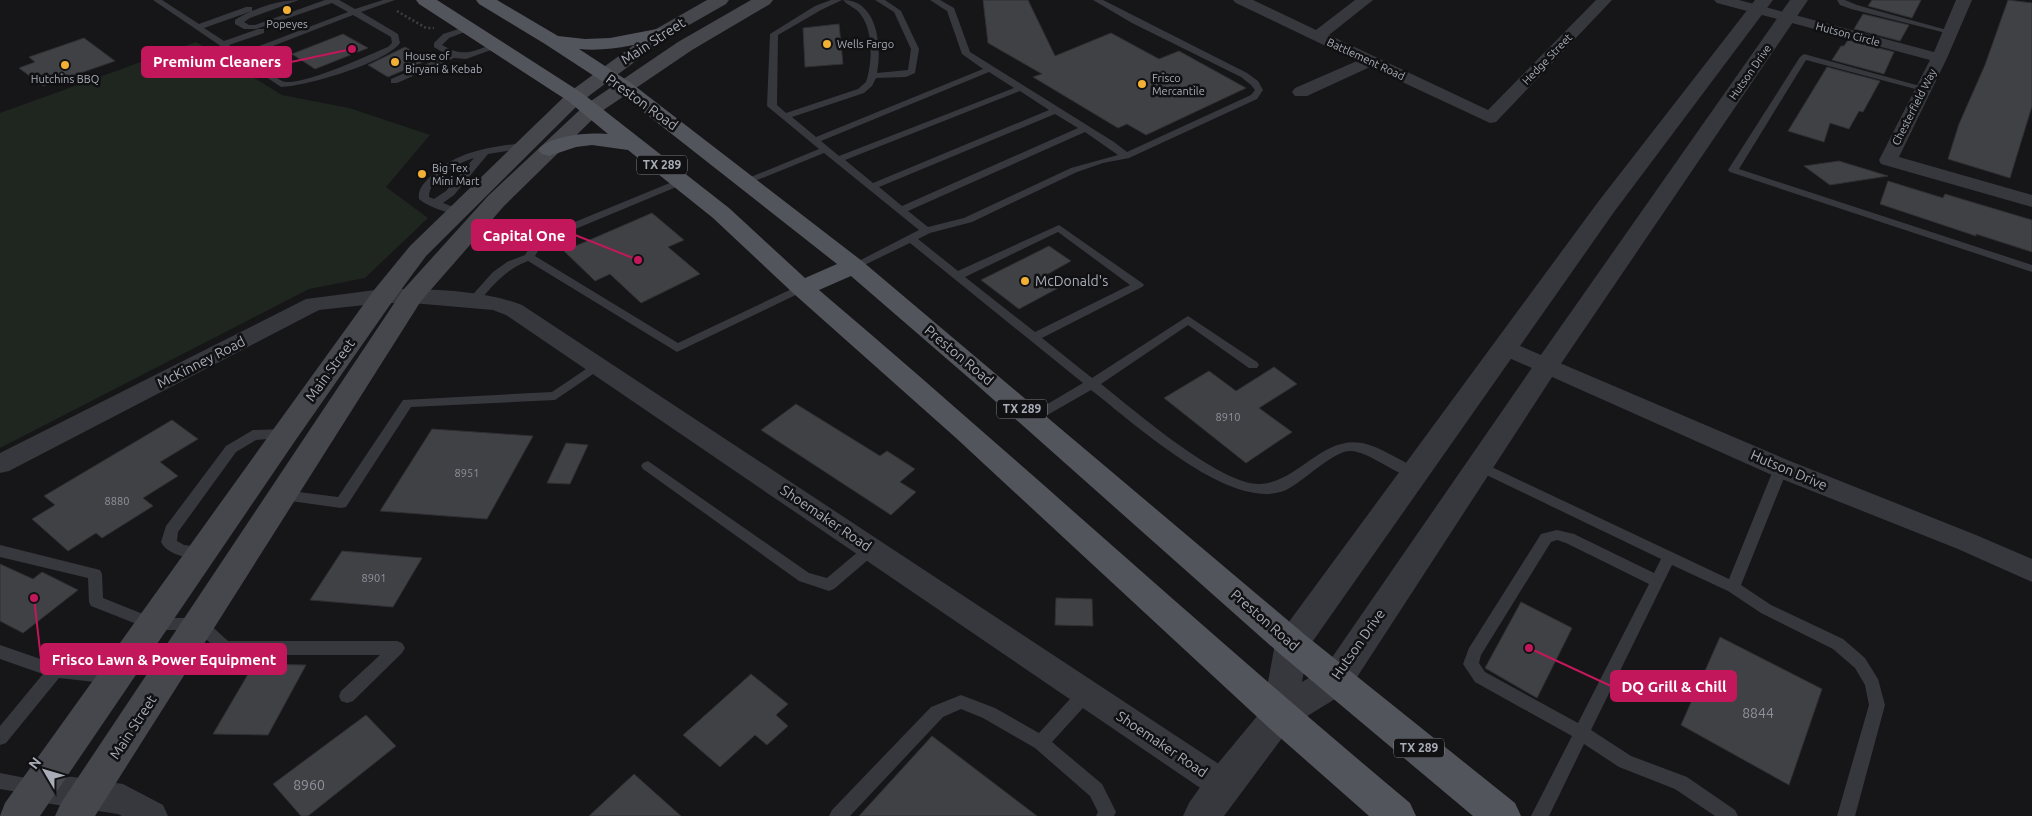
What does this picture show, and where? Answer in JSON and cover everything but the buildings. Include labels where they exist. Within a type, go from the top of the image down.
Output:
[{"type":"main road","name":"TX 289","points":[[425,0],[584,103],[721,213],[802,288],[966,431],[1279,715],[1397,816]]},
{"type":"main road","name":"Preston Road","points":[[484,0],[552,40],[624,87],[854,266],[1033,418],[1292,644],[1502,816]]},
{"type":"main road","name":"Main Street","points":[[28,802],[285,434],[398,296],[550,150],[604,75],[662,33],[720,0]]},
{"type":"main road","name":"Main Street","points":[[82,805],[283,495],[398,296],[418,251],[523,146],[584,103],[624,87],[685,46],[764,0]]},
{"type":"main road","points":[[552,40],[583,45],[603,45],[628,42],[662,33]]},
{"type":"main road","points":[[550,150],[570,141],[602,138],[638,146]]},
{"type":"main road","points":[[802,288],[854,266]]},
{"type":"street","name":"Battlement Road","points":[[1242,0],[1490,118]]},
{"type":"street","points":[[1318,36],[1365,0]]},
{"type":"street","name":"Hedge Street","points":[[1490,118],[1604,0]]},
{"type":"street","name":"Hutson Circle","points":[[1722,0],[1793,9],[1939,58]]},
{"type":"street","name":"Chesterfield Way","points":[[1964,0],[1939,58],[1888,160],[2032,201]]},
{"type":"street","points":[[1202,816],[1279,715],[1292,644],[1606,207],[1760,5]]},
{"type":"street","name":"Hutson Drive","points":[[1279,715],[1336,680],[1547,365],[1793,9]]},
{"type":"street","points":[[1302,92],[1370,61]]},
{"type":"street","points":[[1606,207],[1647,220]]},
{"type":"street","name":"Shoemaker Road","points":[[398,296],[473,301],[496,304],[514,310],[1224,785]]},
{"type":"street","name":"McKinney Road","points":[[0,464],[314,304],[398,296]]},
{"type":"street","name":"Hutson Drive","points":[[1506,348],[1781,468],[1967,542],[2032,571]]},
{"type":"street","points":[[28,802],[82,805],[123,799],[152,816]]},
{"type":"lane","points":[[158,0],[281,84],[294,85],[316,78],[390,49],[396,42],[395,36],[335,1],[264,26],[247,27],[238,22],[247,16],[295,0]]},
{"type":"lane","points":[[198,27],[275,0]]},
{"type":"lane","points":[[240,56],[354,12],[391,0]]},
{"type":"lane","points":[[838,0],[818,8],[774,34],[772,106],[926,232]]},
{"type":"lane","points":[[784,117],[861,91],[870,83],[874,39],[871,24],[863,12],[847,0]]},
{"type":"lane","points":[[871,76],[906,74],[912,71],[915,49],[897,11],[879,0]]},
{"type":"lane","points":[[934,0],[952,10],[964,52],[1126,156]]},
{"type":"lane","points":[[854,266],[926,232],[968,220],[1088,165],[1126,156],[1254,96],[1259,90],[1255,82],[1244,74],[1135,22],[1097,0]]},
{"type":"lane","points":[[1841,0],[1843,3],[1854,7],[1950,32]]},
{"type":"lane","points":[[223,44],[335,1]]},
{"type":"lane","points":[[470,28],[446,36],[436,45],[453,55],[466,56],[498,46]]},
{"type":"lane","points":[[394,81],[453,55]]},
{"type":"lane","points":[[1923,88],[1804,57],[1733,170],[2032,269]]},
{"type":"lane","points":[[813,141],[990,69]]},
{"type":"lane","points":[[837,160],[1021,88]]},
{"type":"lane","points":[[871,187],[1056,110]]},
{"type":"lane","points":[[900,211],[1085,128]]},
{"type":"lane","points":[[457,212],[424,199],[423,194],[426,187],[451,164],[484,151],[523,146]]},
{"type":"lane","points":[[746,182],[824,150]]},
{"type":"lane","points":[[434,204],[450,193],[484,151]]},
{"type":"lane","points":[[473,301],[494,275],[517,261],[529,257],[537,244],[552,235],[682,182]]},
{"type":"lane","points":[[958,276],[1059,228],[1138,285],[1034,337]]},
{"type":"lane","points":[[911,239],[1092,384],[1198,465],[1233,483],[1258,489],[1282,486],[1334,450],[1348,446],[1363,448],[1415,474]]},
{"type":"lane","points":[[529,257],[677,348],[802,288]]},
{"type":"lane","points":[[1033,418],[1092,384],[1188,320],[1253,365]]},
{"type":"lane","points":[[283,495],[341,503],[407,403],[556,396],[598,365]]},
{"type":"lane","points":[[648,466],[804,577],[829,585],[872,549]]},
{"type":"lane","points":[[1479,466],[1733,587],[1766,609],[1838,644],[1860,663],[1872,684],[1877,706],[1846,816]]},
{"type":"lane","points":[[1733,587],[1781,468]]},
{"type":"lane","points":[[1657,581],[1569,538],[1557,535],[1546,538],[1474,653],[1471,664],[1480,677],[1582,733],[1625,762],[1681,783],[1729,816]]},
{"type":"lane","points":[[0,550],[95,574],[96,602],[152,624],[200,624],[224,648],[397,648],[348,696]]},
{"type":"lane","points":[[1540,816],[1669,556]]},
{"type":"lane","points":[[0,652],[55,671],[115,677]]},
{"type":"lane","points":[[0,738],[55,671]]},
{"type":"lane","points":[[1041,743],[1086,693]]},
{"type":"lane","points":[[838,816],[937,712],[960,702],[989,713],[1041,743],[1096,790],[1107,812],[1105,816]]},
{"type":"lane","points":[[0,781],[28,802]]},
{"type":"path","points":[[382,3],[394,11],[400,11],[426,28],[435,28],[446,36]]},
{"type":"shaded area","points":[[196,42],[282,95],[349,108],[430,135],[386,187],[428,218],[365,278],[309,289],[0,448],[0,113]]},
{"type":"place","name":"Popeyes","points":[[287,10]]},
{"type":"place","name":"Wells Fargo","points":[[827,44]]},
{"type":"place","name":"Premium Cleaners","points":[[352,49]]},
{"type":"place","name":"House of Biryani & Kebab","points":[[395,62]]},
{"type":"place","name":"Hutchins BBQ","points":[[65,65]]},
{"type":"place","name":"Frisco Mercantile","points":[[1142,84]]},
{"type":"place","name":"Big Tex Mini Mart","points":[[422,174]]},
{"type":"place","name":"Capital One","points":[[638,260]]},
{"type":"place","name":"McDonald's","points":[[1025,281]]},
{"type":"place","name":"Frisco Lawn & Power Equipment","points":[[34,598]]},
{"type":"place","name":"DQ Grill & Chill","points":[[1529,648]]}]
